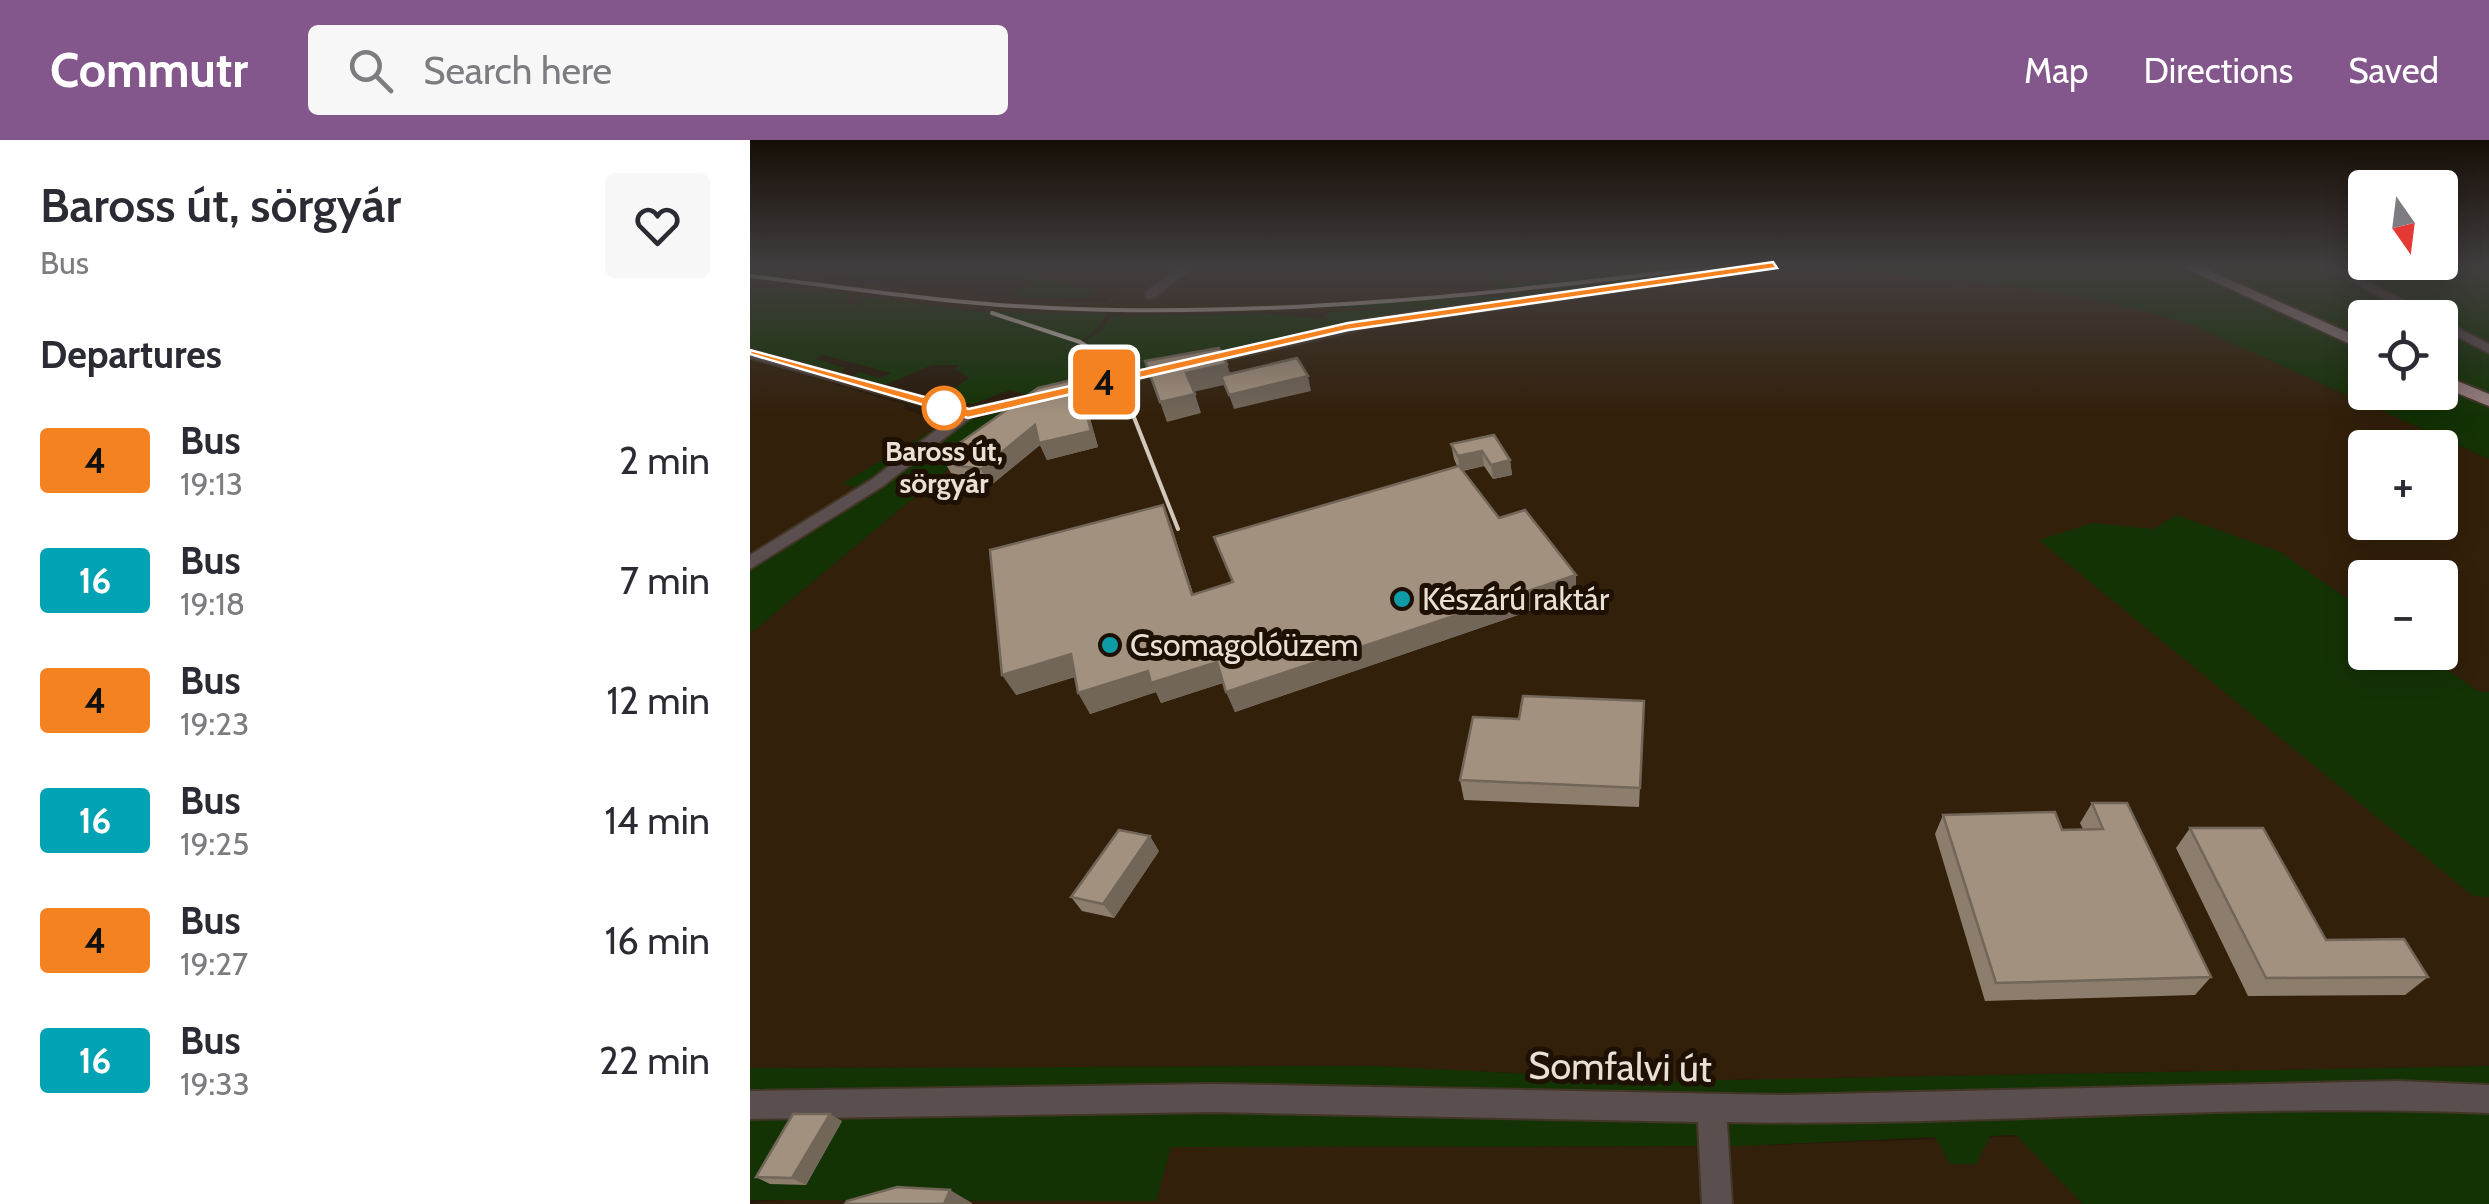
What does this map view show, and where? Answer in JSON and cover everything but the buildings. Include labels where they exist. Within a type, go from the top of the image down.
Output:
[{"type":"main road","points":[[2298,316],[2348,338]]},
{"type":"main road","points":[[2458,387],[2489,401]]},
{"type":"street","points":[[1066,391],[1362,324],[1421,316]]},
{"type":"street","points":[[2458,332],[2489,349]]},
{"type":"street","points":[[750,354],[968,413]]},
{"type":"street","points":[[750,563],[877,483],[968,413],[1049,396]]},
{"type":"street","name":"Somfalvi út","points":[[750,1105],[1214,1098],[1712,1109],[2397,1094],[2489,1099]]},
{"type":"street","points":[[1712,1109],[1716,1204]]},
{"type":"shaded area","points":[[1457,316],[2159,316],[2192,325],[2348,395],[2348,410],[2380,410],[2425,430],[2348,430],[2348,540],[2458,540],[2458,445],[2489,459],[2489,1066],[1670,1081],[1376,1066],[750,1068],[750,634],[1025,405],[1365,328]]},
{"type":"shaded area","points":[[750,360],[906,405],[902,408],[931,418],[950,420],[844,483],[858,488],[750,555]]},
{"type":"shaded area","points":[[2140,1132],[2162,1204],[750,1204],[1171,1147],[1740,1146]]},
{"type":"green space","points":[[750,316],[1106,316],[1098,328],[1062,355],[1103,329],[1111,316],[1322,319],[1326,316],[1383,316],[1031,396],[1010,390],[973,404],[940,399],[969,378],[955,369],[959,365],[932,365],[880,387],[848,378],[859,372],[880,378],[891,373],[823,355],[816,359],[845,368],[838,375],[750,351]]},
{"type":"green space","points":[[2159,316],[2348,316],[2348,395],[2192,325]]},
{"type":"green space","points":[[2458,316],[2489,316],[2489,459],[2458,445],[2458,430],[2425,430],[2380,410],[2458,410]]},
{"type":"green space","points":[[1025,405],[750,634],[750,555],[857,489],[843,483],[950,420],[972,420]]},
{"type":"green space","points":[[2176,515],[2280,552],[2348,599],[2348,670],[2448,670],[2479,692],[2489,692],[2489,897],[2473,896],[2039,540],[2092,523],[2154,529]]},
{"type":"green space","points":[[1376,1066],[1670,1081],[2489,1066],[2489,1204],[2083,1204],[2016,1135],[1990,1136],[1976,1164],[1950,1164],[1935,1137],[1740,1146],[1171,1147],[1156,1201],[750,1200],[750,1068]]},
{"type":"railway","points":[[1000,316],[1080,342],[1113,364],[1178,529]]},
{"type":"bus line","name":"4","points":[[750,354],[968,413],[1246,348],[1414,316]]},
{"type":"place","name":"Baross út, sörgyár","points":[[944,408]]},
{"type":"place","name":"Készárú raktár","points":[[1402,599]]},
{"type":"place","name":"Csomagolóüzem","points":[[1110,645]]}]
